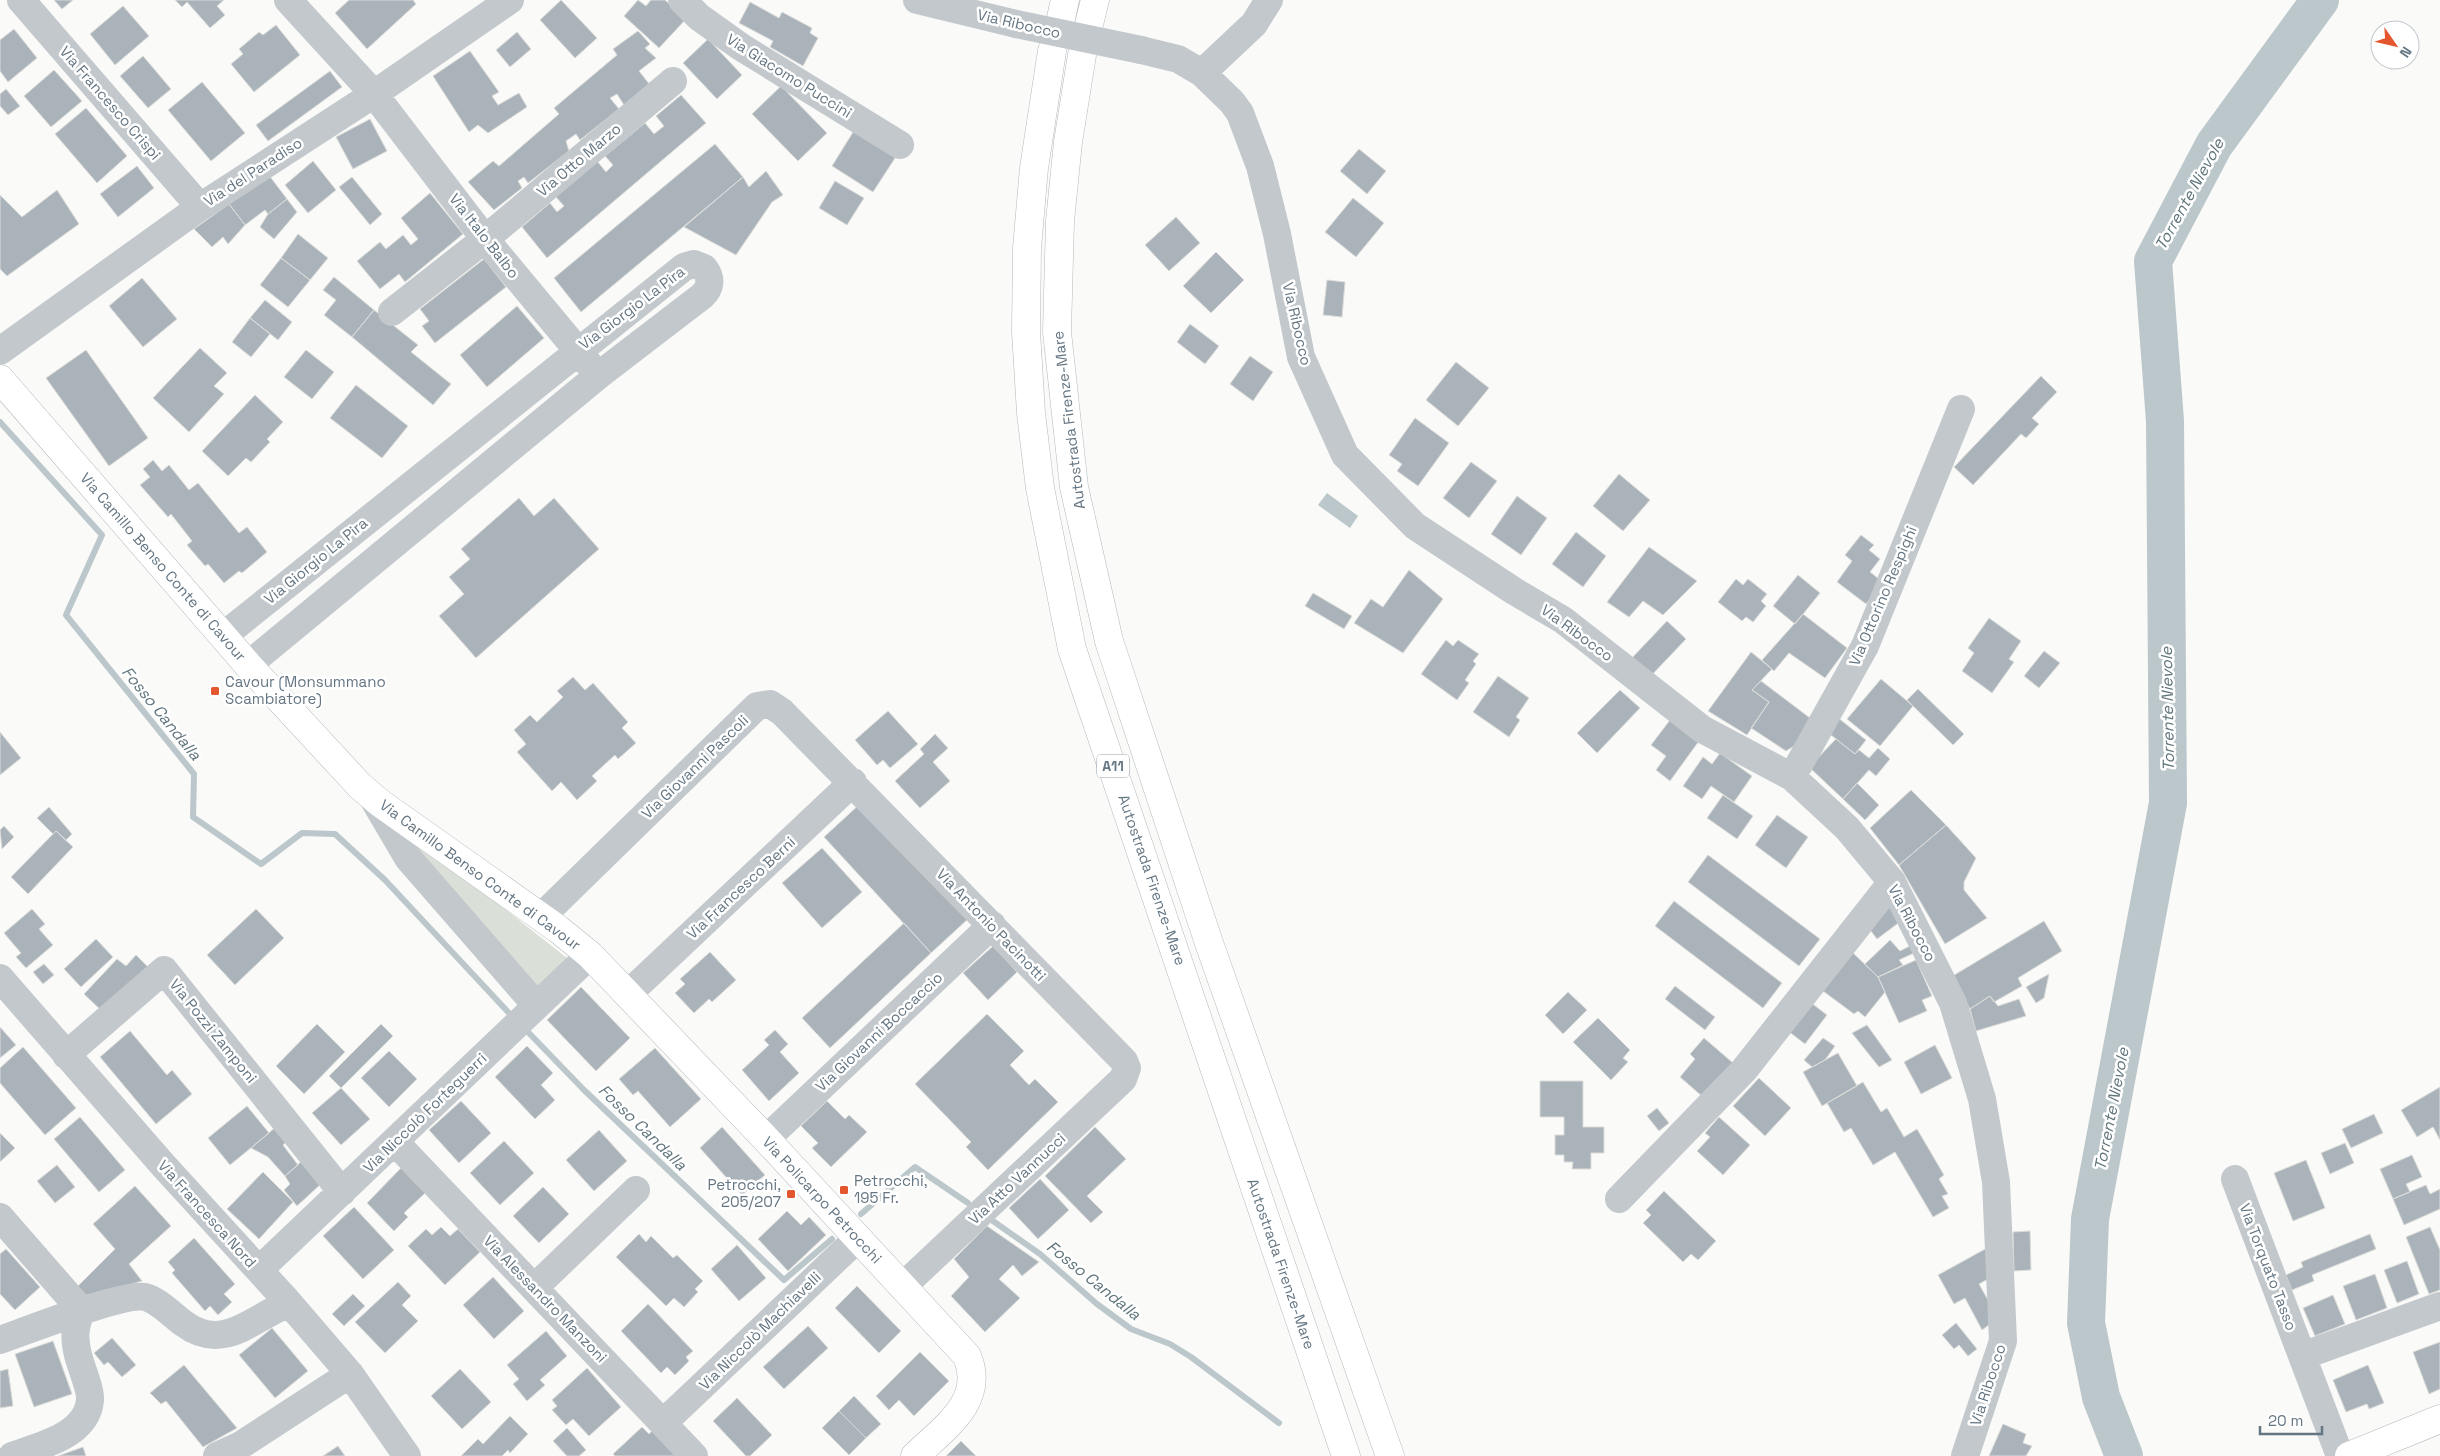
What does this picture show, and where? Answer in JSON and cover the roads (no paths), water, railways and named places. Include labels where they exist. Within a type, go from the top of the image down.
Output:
[{"type":"main road","name":"Autostrada Firenze-Mare","points":[[1052,51],[1034,168],[1027,248],[1026,332],[1031,413],[1040,488],[1072,649],[1346,1456]]},
{"type":"main road","name":"Autostrada Firenze-Mare","points":[[1082,55],[1068,142],[1060,221],[1057,332],[1074,487],[1109,641],[1209,943],[1390,1456]]},
{"type":"main road","name":"Via Camillo Benso Conte di Cavour","points":[[0,379],[222,636],[371,795],[541,917],[590,955]]},
{"type":"main road","name":"Via Policarpo Petrocchi","points":[[590,955],[766,1139],[967,1356],[973,1369],[972,1386],[965,1406],[915,1456]]},
{"type":"main road","points":[[2349,1456],[2440,1419]]},
{"type":"street","name":"Via Francesco Crispi","points":[[21,0],[200,207]]},
{"type":"street","name":"Via Italo Balbo","points":[[288,0],[374,94],[485,239],[599,376]]},
{"type":"street","name":"Via del Paradiso","points":[[0,351],[200,207],[374,94],[510,0]]},
{"type":"street","name":"Via Giacomo Puccini","points":[[682,0],[699,17],[740,47],[900,145]]},
{"type":"street","name":"Via Ribocco","points":[[917,0],[1016,24],[1178,59],[1202,73],[1232,102],[1240,113],[1251,138],[1278,234],[1301,357],[1345,455],[1415,526],[1514,591],[1564,620],[1702,729],[1792,777],[1847,828],[1892,882],[1953,1002],[1982,1100],[1996,1182],[2003,1340],[1965,1456]]},
{"type":"street","points":[[1202,73],[1254,24],[1269,0]]},
{"type":"street","name":"Via Otto Marzo","points":[[392,312],[485,239],[673,81]]},
{"type":"street","name":"Via Giorgio La Pira","points":[[222,636],[577,350],[684,267],[694,264],[704,268],[710,278],[709,288],[706,293],[599,376],[248,665]]},
{"type":"street","name":"Via Ottorino Respighi","points":[[1792,777],[1865,646],[1961,409]]},
{"type":"street","name":"Via Giovanni Pascoli","points":[[541,917],[757,706],[770,704],[782,712],[853,782]]},
{"type":"street","name":"Via Antonio Pacinotti","points":[[853,782],[1124,1061],[1128,1068]]},
{"type":"street","name":"Via Francesco Berni","points":[[628,994],[853,782]]},
{"type":"street","name":"Via Camillo Benso Conte di Cavour","points":[[371,795],[408,858],[536,1005]]},
{"type":"street","points":[[1619,1199],[1744,1070],[1892,882]]},
{"type":"street","name":"Via Giovanni Boccaccio","points":[[766,1139],[992,925]]},
{"type":"street","name":"Via Niccolò Forteguerri","points":[[259,1270],[590,955]]},
{"type":"street","name":"Via Pozzi Zamponi","points":[[66,1055],[164,970],[342,1192]]},
{"type":"street","name":"Via Francesca Nord","points":[[0,978],[66,1055],[289,1303],[350,1374],[407,1456]]},
{"type":"street","name":"Via Atto Vannucci","points":[[902,1287],[1123,1078],[1128,1068]]},
{"type":"street","name":"Via Alessandro Manzoni","points":[[395,1142],[694,1456]]},
{"type":"street","name":"Via Torquato Tasso","points":[[2235,1179],[2340,1456]]},
{"type":"street","points":[[534,1288],[636,1190]]},
{"type":"street","points":[[0,1216],[82,1311]]},
{"type":"street","name":"Via Niccolò Machiavelli","points":[[663,1423],[857,1238]]},
{"type":"street","points":[[0,1340],[82,1311],[133,1298],[146,1297],[195,1332],[212,1337],[234,1332],[289,1303]]},
{"type":"street","points":[[2302,1356],[2440,1306]]},
{"type":"street","points":[[12,1456],[54,1441],[74,1429],[85,1414],[90,1400],[76,1349],[75,1332],[76,1322],[82,1311]]},
{"type":"street","points":[[236,1452],[350,1374]]},
{"type":"waterway","name":"Torrente Nievole","points":[[2124,1456],[2101,1397],[2086,1323],[2090,1219],[2168,803],[2165,421],[2153,261],[2214,145],[2320,0]]},
{"type":"waterway","name":"Fosso Candalla","points":[[0,422],[102,535],[66,615],[194,774],[193,817],[261,864],[302,833],[335,834],[385,880],[508,1012]]},
{"type":"waterway","name":"Fosso Candalla","points":[[527,1031],[584,1090],[784,1280],[832,1239]]},
{"type":"waterway","name":"Fosso Candalla","points":[[861,1214],[915,1167],[968,1203]]},
{"type":"waterway","name":"Fosso Candalla","points":[[993,1221],[1040,1254],[1097,1304],[1131,1329],[1170,1344],[1191,1357],[1279,1423]]},
{"type":"place","name":"Cavour (Monsummano Scambiatore)","points":[[215,691]]},
{"type":"place","name":"Petrocchi, 195 Fr.","points":[[844,1190]]},
{"type":"place","name":"Petrocchi, 205/207","points":[[791,1194]]}]
